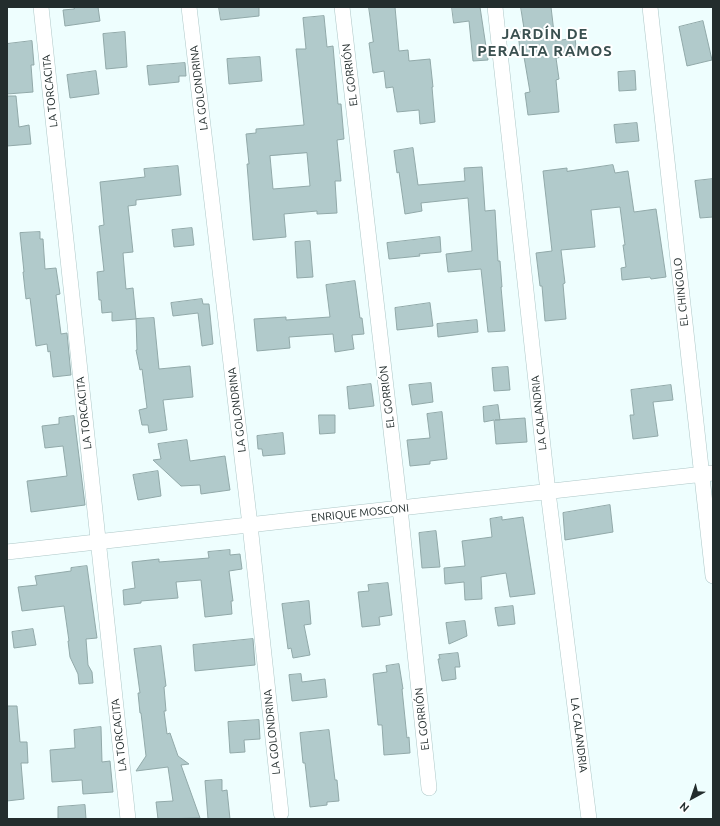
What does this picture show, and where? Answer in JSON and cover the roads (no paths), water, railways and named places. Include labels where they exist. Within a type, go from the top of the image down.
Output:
[{"type":"street","name":"LA TORCACITA","points":[[41,7],[128,819]]},
{"type":"street","name":"LA GOLONDRINA","points":[[189,7],[250,525],[280,813]]},
{"type":"street","name":"EL GORRIÓN","points":[[342,7],[400,508],[429,788]]},
{"type":"street","name":"LA CALANDRIA","points":[[495,7],[548,492],[590,819]]},
{"type":"street","name":"EL CHINGOLO","points":[[650,7],[707,474],[713,576]]},
{"type":"street","name":"ENRIQUE MOSCONI","points":[[7,552],[707,474]]},
{"type":"district","name":"JARDÍN DE PERALTA RAMOS","points":[[545,42]]}]
